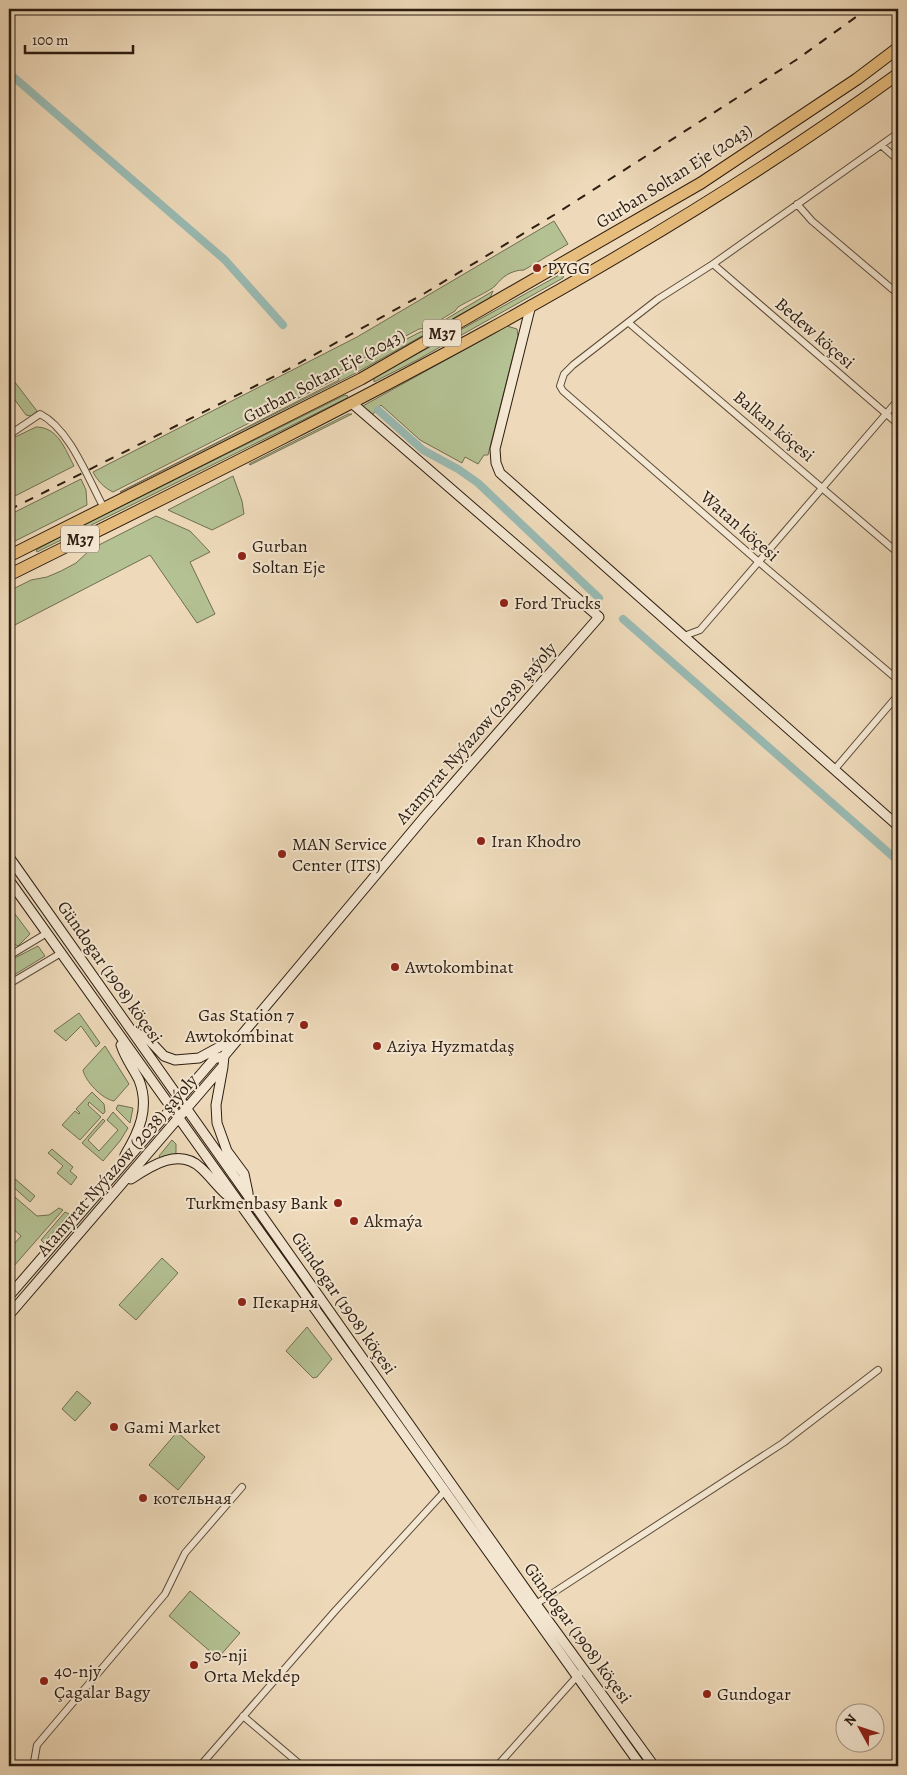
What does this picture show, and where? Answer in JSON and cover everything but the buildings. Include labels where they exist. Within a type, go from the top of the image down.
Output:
[{"type":"highway","name":"Gurban Soltan Eje (2043)","points":[[9,556],[361,379],[701,183],[857,79],[898,48]]},
{"type":"highway","name":"Gurban Soltan Eje (2043)","points":[[9,575],[353,404],[531,305],[614,257],[762,166],[898,74]]},
{"type":"highway","points":[[603,240],[603,248],[607,254],[614,257]]},
{"type":"highway","points":[[559,265],[570,274],[568,282]]},
{"type":"main road","points":[[531,305],[495,450],[497,468],[504,478],[898,826]]},
{"type":"main road","name":"Atamyrat Nyýazow (2038) şaýoly","points":[[9,1296],[214,1059],[224,1056],[426,815],[599,617],[353,404]]},
{"type":"main road","name":"Gündogar (1908) köçesi","points":[[9,857],[536,1604],[654,1766]]},
{"type":"main road","name":"Gündogar (1908) köçesi","points":[[9,880],[640,1766]]},
{"type":"main road","points":[[47,933],[58,927]]},
{"type":"main road","points":[[131,1030],[148,1039],[164,1056],[184,1060],[199,1058],[243,1034]]},
{"type":"main road","points":[[114,1175],[135,1138],[144,1109],[138,1080],[125,1056],[119,1037]]},
{"type":"main road","points":[[224,1056],[217,1097],[217,1123],[227,1151],[244,1174],[248,1196]]},
{"type":"main road","name":"Atamyrat Nyýazow (2038) şaýoly","points":[[9,1314],[223,1066]]},
{"type":"main road","points":[[122,1184],[161,1162],[185,1160],[200,1166],[221,1192],[240,1204]]},
{"type":"main road","points":[[445,1491],[452,1485]]},
{"type":"street","points":[[629,323],[658,299],[713,264],[898,133]]},
{"type":"street","points":[[881,145],[898,160]]},
{"type":"street","points":[[797,204],[812,221],[898,294]]},
{"type":"street","name":"Bedew köçesi","points":[[713,264],[898,424]]},
{"type":"street","name":"Watan köçesi","points":[[629,323],[568,370],[560,382],[563,391],[760,563],[898,680]]},
{"type":"street","name":"Balkan köçesi","points":[[629,323],[898,553]]},
{"type":"street","points":[[684,636],[700,630],[824,489],[898,400]]},
{"type":"street","points":[[9,434],[40,414],[60,429],[104,508]]},
{"type":"street","points":[[835,769],[898,696]]},
{"type":"street","points":[[9,956],[47,933]]},
{"type":"street","points":[[9,984],[61,953]]},
{"type":"street","points":[[536,1604],[783,1443],[878,1370]]},
{"type":"street","points":[[37,1766],[34,1762],[37,1745],[164,1594],[185,1553],[242,1487]]},
{"type":"street","points":[[200,1766],[335,1611],[445,1491]]},
{"type":"street","points":[[497,1766],[584,1669]]},
{"type":"street","points":[[243,1716],[302,1766]]},
{"type":"green space","points":[[554,221],[568,244],[524,270],[515,271],[507,275],[492,288],[458,307],[455,311],[427,328],[419,329],[332,375],[334,380],[113,492],[99,481],[93,472],[357,337]]},
{"type":"green space","points":[[564,274],[563,278],[374,382],[374,378]]},
{"type":"green space","points":[[493,291],[490,298],[356,373],[120,492],[339,380],[337,376],[420,332],[426,331]]},
{"type":"green space","points":[[507,326],[517,329],[518,336],[488,455],[484,455],[478,464],[465,457],[462,463],[420,440],[381,405],[372,415],[361,407]]},
{"type":"green space","points":[[14,381],[37,411],[31,416],[26,415],[9,392],[9,385]]},
{"type":"green space","points":[[345,395],[348,396],[347,398],[37,552],[36,550],[58,538]]},
{"type":"green space","points":[[348,414],[352,414],[249,464]]},
{"type":"green space","points":[[36,427],[50,431],[60,440],[74,466],[9,499],[9,440]]},
{"type":"green space","points":[[233,476],[242,501],[244,514],[212,530],[168,510]]},
{"type":"green space","points":[[81,479],[86,490],[87,505],[9,544],[9,515]]},
{"type":"green space","points":[[156,516],[190,531],[210,552],[190,562],[215,614],[197,623],[150,555],[9,628],[9,591],[31,580],[47,577],[61,571],[76,563],[91,549]]},
{"type":"green space","points":[[9,906],[30,934],[18,946],[14,944],[9,935]]},
{"type":"green space","points":[[38,946],[45,956],[9,978],[9,961]]},
{"type":"green space","points":[[79,1013],[100,1043],[96,1047],[81,1026],[66,1041],[54,1031]]},
{"type":"green space","points":[[105,1046],[129,1084],[114,1101],[104,1097],[95,1089],[83,1070]]},
{"type":"green space","points":[[92,1092],[104,1104],[105,1112],[103,1114],[89,1102],[88,1105],[101,1117],[80,1140],[62,1125],[75,1111],[80,1113],[76,1109]]},
{"type":"green space","points":[[118,1105],[133,1108],[130,1123],[116,1109]]},
{"type":"green space","points":[[113,1112],[128,1128],[103,1161],[82,1143],[103,1119],[105,1121],[88,1140],[99,1151],[118,1130],[107,1120]]},
{"type":"green space","points":[[172,1140],[176,1144],[176,1154],[161,1158],[159,1156]]},
{"type":"green space","points":[[52,1149],[73,1167],[70,1171],[77,1177],[71,1185],[57,1173],[63,1166],[48,1153]]},
{"type":"green space","points":[[14,1178],[35,1196],[30,1202],[9,1183]]},
{"type":"green space","points":[[9,1192],[37,1216],[49,1215],[59,1208],[63,1210],[13,1267],[9,1264],[9,1250],[21,1236],[9,1225]]},
{"type":"green space","points":[[65,1212],[69,1214],[44,1243],[41,1240]]},
{"type":"green space","points":[[162,1258],[178,1273],[136,1320],[119,1305]]},
{"type":"green space","points":[[307,1327],[332,1359],[317,1377],[313,1378],[286,1351]]},
{"type":"green space","points":[[77,1391],[91,1403],[75,1421],[62,1409]]},
{"type":"green space","points":[[177,1432],[205,1457],[178,1490],[149,1465]]},
{"type":"green space","points":[[190,1591],[240,1633],[218,1658],[169,1616]]},
{"type":"waterway","points":[[9,73],[225,260],[283,325]]},
{"type":"waterway","points":[[378,410],[423,450],[458,469],[478,483],[599,598]]},
{"type":"waterway","points":[[623,619],[898,861]]},
{"type":"railway","points":[[9,510],[287,370],[425,293],[554,215],[796,60],[867,9]]},
{"type":"place","name":"PYGG","points":[[537,268]]},
{"type":"place","name":"Gurban Soltan Eje","points":[[242,556]]},
{"type":"place","name":"Ford Trucks","points":[[504,603]]},
{"type":"place","name":"Iran Khodro","points":[[481,841]]},
{"type":"place","name":"MAN Service Center (ITS)","points":[[282,854]]},
{"type":"place","name":"Awtokombinat","points":[[395,967]]},
{"type":"place","name":"Gas Station 7 Awtokombinat","points":[[304,1025]]},
{"type":"place","name":"Aziya Hyzmatdaş","points":[[377,1046]]},
{"type":"place","name":"Turkmenbasy Bank","points":[[338,1203]]},
{"type":"place","name":"Аkmaýa","points":[[354,1221]]},
{"type":"place","name":"Пекарня","points":[[242,1302]]},
{"type":"place","name":"Gami Market","points":[[114,1427]]},
{"type":"place","name":"котельная","points":[[143,1498]]},
{"type":"place","name":"50-nji Orta Mekdep","points":[[194,1665]]},
{"type":"place","name":"40-njy Çagalar Bagy","points":[[44,1681]]},
{"type":"place","name":"Gundogar","points":[[707,1694]]}]
